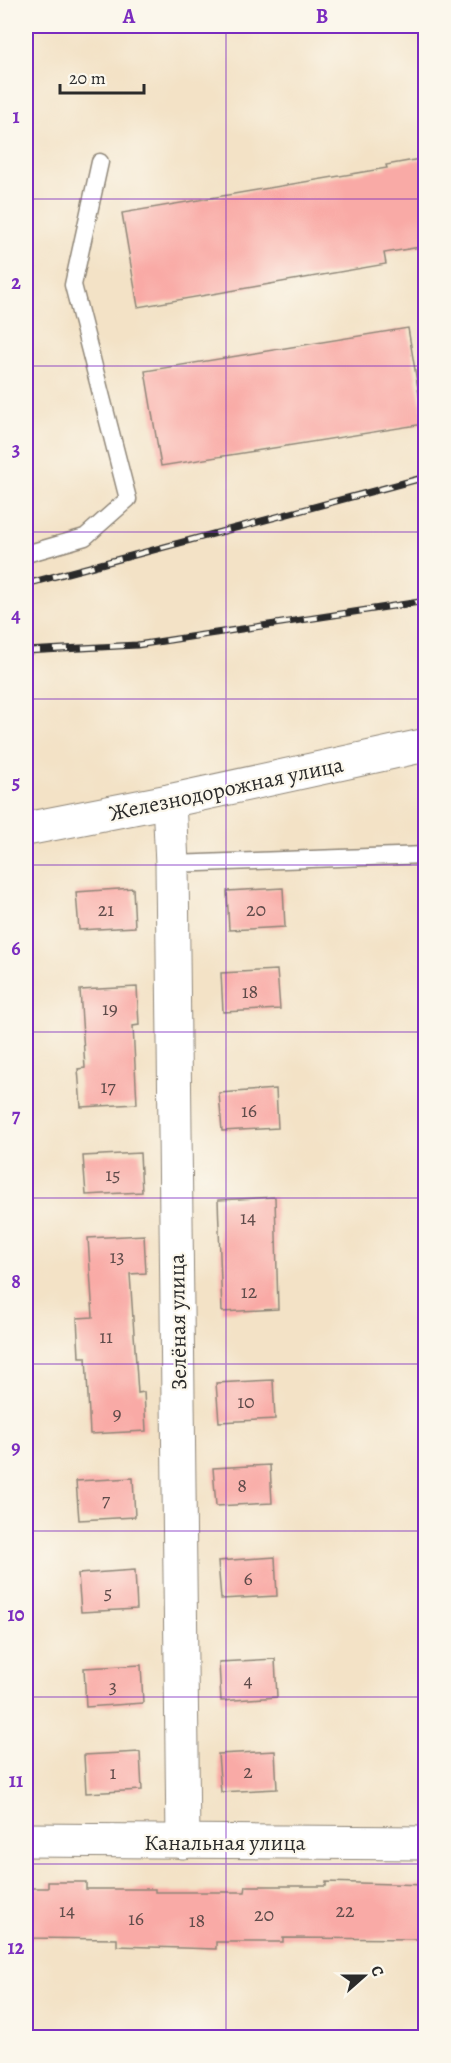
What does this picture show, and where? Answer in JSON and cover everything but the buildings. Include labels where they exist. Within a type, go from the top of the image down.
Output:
[{"type":"street","name":"Железнодорожная улица","points":[[26,829],[169,801],[426,745]]},
{"type":"street","name":"Зелёная улица","points":[[169,801],[172,864],[183,1842]]},
{"type":"street","name":"Канальная улица","points":[[26,1840],[426,1843]]},
{"type":"lane","points":[[26,554],[85,537],[128,499],[73,285],[100,162]]},
{"type":"lane","points":[[172,864],[426,855]]},
{"type":"railway","points":[[26,584],[426,477]]},
{"type":"railway","points":[[26,651],[137,645],[426,601]]}]
